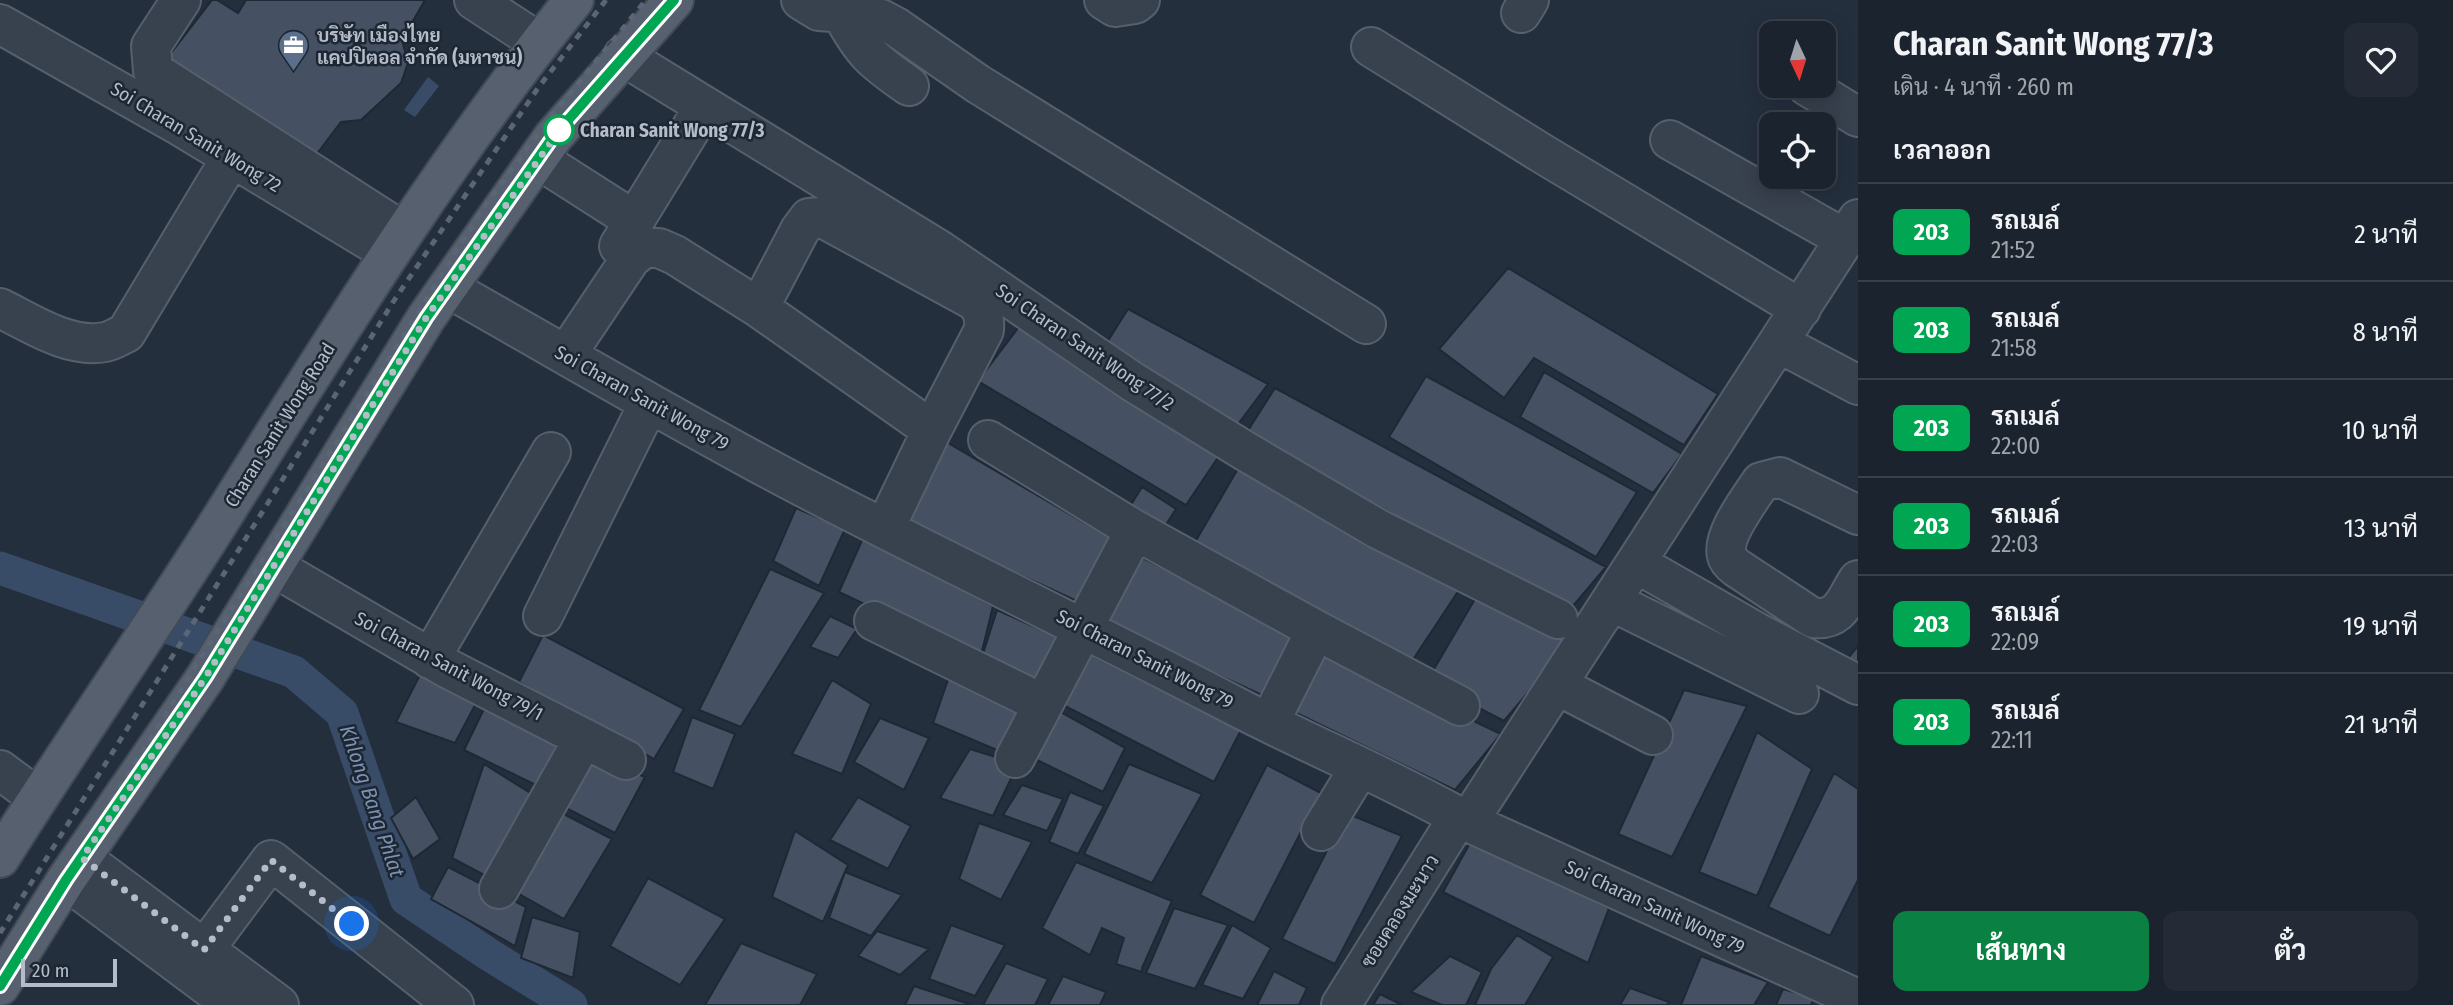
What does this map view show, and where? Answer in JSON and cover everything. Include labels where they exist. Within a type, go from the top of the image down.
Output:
[{"type":"main road","name":"Charan Sanit Wong Road","points":[[0,858],[12,785],[133,652],[177,589],[391,251],[513,78],[573,0]]},
{"type":"main road","points":[[0,986],[74,869],[205,678],[426,318],[560,129],[674,0]]},
{"type":"street","points":[[181,0],[151,46],[153,71],[391,251]]},
{"type":"street","points":[[474,0],[540,43]]},
{"type":"street","points":[[801,0],[819,11],[871,16],[896,27],[978,84],[1366,324]]},
{"type":"street","points":[[1104,0],[1115,7],[1135,4],[1140,0]]},
{"type":"street","points":[[842,14],[858,44],[875,63],[909,86]]},
{"type":"street","name":"Soi Charan Sanit Wong 72","points":[[0,24],[180,126],[225,167]]},
{"type":"street","points":[[1371,47],[1801,309]]},
{"type":"street","name":"Soi Charan Sanit Wong 72","points":[[0,50],[391,251]]},
{"type":"street","name":"Soi Charan Sanit Wong 77/2","points":[[623,56],[941,251],[1133,382],[1256,457],[1378,529],[1558,619]]},
{"type":"street","points":[[1827,98],[1858,117]]},
{"type":"street","points":[[566,355],[633,239],[698,117]]},
{"type":"street","points":[[1670,140],[1852,229]]},
{"type":"street","points":[[538,159],[644,248],[659,248],[676,255],[759,308],[932,430]]},
{"type":"street","points":[[0,308],[59,336],[87,344],[107,342],[126,333],[225,167]]},
{"type":"street","points":[[759,308],[800,230],[809,218],[821,216],[975,301],[981,307],[984,330],[885,528]]},
{"type":"street","name":"ซอยคลองมะนาว","points":[[1341,1005],[1463,819],[1557,685],[1852,229]]},
{"type":"street","name":"Soi Charan Sanit Wong 79","points":[[448,288],[801,486],[1269,723],[1463,819],[1858,999]]},
{"type":"street","points":[[1779,343],[1858,385]]},
{"type":"street","points":[[543,615],[649,403]]},
{"type":"street","points":[[988,440],[1135,530],[1460,706]]},
{"type":"street","points":[[430,659],[551,452]]},
{"type":"street","points":[[1858,515],[1780,477],[1769,478],[1761,482],[1730,532],[1725,546],[1727,558],[1737,569],[1813,618],[1825,619],[1837,614],[1858,580]]},
{"type":"street","points":[[1677,500],[1730,532]]},
{"type":"street","points":[[1014,758],[1135,530]]},
{"type":"street","points":[[1636,563],[1758,634],[1858,685]]},
{"type":"street","name":"Soi Charan Sanit Wong 79/1","points":[[274,567],[430,659],[626,760]]},
{"type":"street","points":[[1611,601],[1799,694]]},
{"type":"street","points":[[873,621],[1043,704]]},
{"type":"street","points":[[1269,723],[1316,630]]},
{"type":"street","points":[[1557,685],[1653,735]]},
{"type":"street","points":[[499,889],[583,738]]},
{"type":"street","points":[[1321,831],[1360,767]]},
{"type":"street","points":[[204,950],[271,860],[454,1005]]},
{"type":"street","points":[[74,869],[204,950],[279,1005]]},
{"type":"street","points":[[74,869],[233,1005]]},
{"type":"water","points":[[428,77],[439,86],[415,117],[404,110]]},
{"type":"building","name":"บริษัท เมืองไทย แคปปิตอล จำกัด (มหาชน)","points":[[212,0],[217,0],[238,13],[246,0],[425,0],[402,40],[408,63],[401,83],[361,120],[341,122],[316,155],[165,61]]},
{"type":"building","points":[[1508,268],[1718,394],[1684,445],[1534,358],[1504,398],[1439,349]]},
{"type":"building","points":[[1128,309],[1268,384],[1230,435],[1099,355]]},
{"type":"building","points":[[1021,324],[1219,456],[1186,505],[978,381]]},
{"type":"building","points":[[1544,372],[1682,454],[1653,493],[1520,417]]},
{"type":"building","points":[[1426,376],[1637,492],[1596,557],[1389,437]]},
{"type":"building","points":[[1275,388],[1606,567],[1567,613],[1247,432]]},
{"type":"building","points":[[936,436],[1114,540],[1079,602],[902,520]]},
{"type":"building","points":[[1239,467],[1459,590],[1408,667],[1191,549]]},
{"type":"building","points":[[1142,487],[1176,509],[1163,529],[1129,508]]},
{"type":"building","points":[[796,508],[845,529],[819,586],[773,561]]},
{"type":"building","points":[[863,538],[993,606],[980,659],[839,592]]},
{"type":"building","points":[[1129,551],[1295,635],[1264,696],[1096,619]]},
{"type":"building","points":[[770,569],[824,593],[741,727],[699,710]]},
{"type":"building","points":[[1482,587],[1571,641],[1504,721],[1427,681]]},
{"type":"building","points":[[997,610],[1066,641],[1044,691],[980,663]]},
{"type":"building","points":[[830,616],[857,629],[838,658],[810,647]]},
{"type":"building","points":[[543,635],[684,709],[654,759],[519,682]]},
{"type":"building","points":[[1310,643],[1501,734],[1455,790],[1284,707]]},
{"type":"building","points":[[1858,646],[1858,678],[1839,669]]},
{"type":"building","points":[[1087,653],[1241,730],[1214,782],[1061,704]]},
{"type":"building","points":[[425,665],[482,692],[455,743],[396,722]]},
{"type":"building","points":[[950,674],[1021,713],[1004,753],[933,723]]},
{"type":"building","points":[[832,680],[871,704],[842,774],[792,754]]},
{"type":"building","points":[[1684,690],[1747,706],[1672,857],[1618,834]]},
{"type":"building","points":[[485,707],[566,736],[544,789],[464,750]]},
{"type":"building","points":[[1055,709],[1125,748],[1103,792],[1035,759]]},
{"type":"building","points":[[692,717],[735,734],[713,789],[673,772]]},
{"type":"building","points":[[880,718],[929,738],[904,790],[854,762]]},
{"type":"building","points":[[1757,732],[1812,769],[1757,896],[1699,872]]},
{"type":"building","points":[[970,749],[1018,764],[993,816],[940,798]]},
{"type":"building","points":[[579,751],[645,777],[615,833],[560,805]]},
{"type":"building","points":[[484,764],[540,799],[488,877],[452,858]]},
{"type":"building","points":[[1129,764],[1202,794],[1152,883],[1084,854]]},
{"type":"building","points":[[1267,765],[1321,793],[1254,923],[1200,895]]},
{"type":"building","points":[[1834,773],[1858,789],[1858,880],[1830,936],[1768,907]]},
{"type":"building","points":[[1022,785],[1063,799],[1047,831],[1003,815]]},
{"type":"building","points":[[1070,792],[1104,806],[1078,854],[1049,842]]},
{"type":"building","points":[[416,797],[440,839],[413,859],[391,818]]},
{"type":"building","points":[[858,797],[911,826],[888,869],[830,840]]},
{"type":"building","points":[[556,810],[612,839],[564,919],[510,889]]},
{"type":"building","points":[[1346,813],[1402,836],[1335,964],[1282,939]]},
{"type":"building","points":[[979,823],[1032,842],[1001,900],[959,879]]},
{"type":"building","points":[[795,831],[848,865],[823,922],[772,897]]},
{"type":"building","points":[[1470,843],[1609,908],[1588,963],[1443,892]]},
{"type":"building","points":[[1076,862],[1172,901],[1142,972],[1116,964],[1124,938],[1102,928],[1090,955],[1042,928]]},
{"type":"building","points":[[448,867],[526,907],[515,946],[431,899]]},
{"type":"building","points":[[845,872],[902,895],[871,936],[829,918]]},
{"type":"building","points":[[648,878],[725,919],[680,985],[610,946]]},
{"type":"building","points":[[1174,908],[1228,925],[1195,989],[1146,973]]},
{"type":"building","points":[[532,917],[580,932],[573,978],[521,958]]},
{"type":"building","points":[[951,925],[1005,945],[975,996],[929,979]]},
{"type":"building","points":[[1232,925],[1271,948],[1243,999],[1202,985]]},
{"type":"building","points":[[877,931],[929,949],[900,975],[858,956]]},
{"type":"building","points":[[1517,935],[1553,957],[1525,1005],[1475,1005],[1491,969]]},
{"type":"building","points":[[741,943],[817,974],[800,1005],[705,1005]]},
{"type":"building","points":[[1450,956],[1482,972],[1466,1005],[1442,1005],[1411,992]]},
{"type":"building","points":[[1701,956],[1768,982],[1754,1005],[1681,1005]]},
{"type":"building","points":[[1006,963],[1048,979],[1035,1005],[983,1005]]},
{"type":"building","points":[[1274,971],[1307,988],[1299,1005],[1257,1005]]},
{"type":"building","points":[[1063,976],[1106,992],[1100,1005],[1048,1005]]},
{"type":"building","points":[[914,986],[972,1005],[905,1005]]},
{"type":"building","points":[[1630,988],[1669,1002],[1667,1005],[1620,1005]]},
{"type":"building","points":[[1783,989],[1814,998],[1811,1005],[1776,1005]]},
{"type":"building","points":[[1380,994],[1402,1005],[1373,1005]]},
{"type":"waterway","name":"Khlong Bang Phlat","points":[[0,568],[294,672],[342,713],[406,899],[571,1005]]},
{"type":"railway","points":[[0,933],[395,299],[538,88],[606,0]]},
{"type":"railway","points":[[0,978],[486,204],[547,122],[646,0]]},
{"type":"bus line","name":"203","points":[[0,986],[66,880],[205,678],[426,318],[553,137],[674,0]]},
{"type":"place","name":"บริษัท เมืองไทย แคปปิตอล จำกัด (มหาชน)","points":[[294,73]]},
{"type":"place","name":"Charan Sanit Wong 77/3","points":[[559,130]]},
{"type":"route","points":[[352,924],[271,860],[204,950],[82,858],[205,678],[426,318],[563,125],[559,130]]}]
